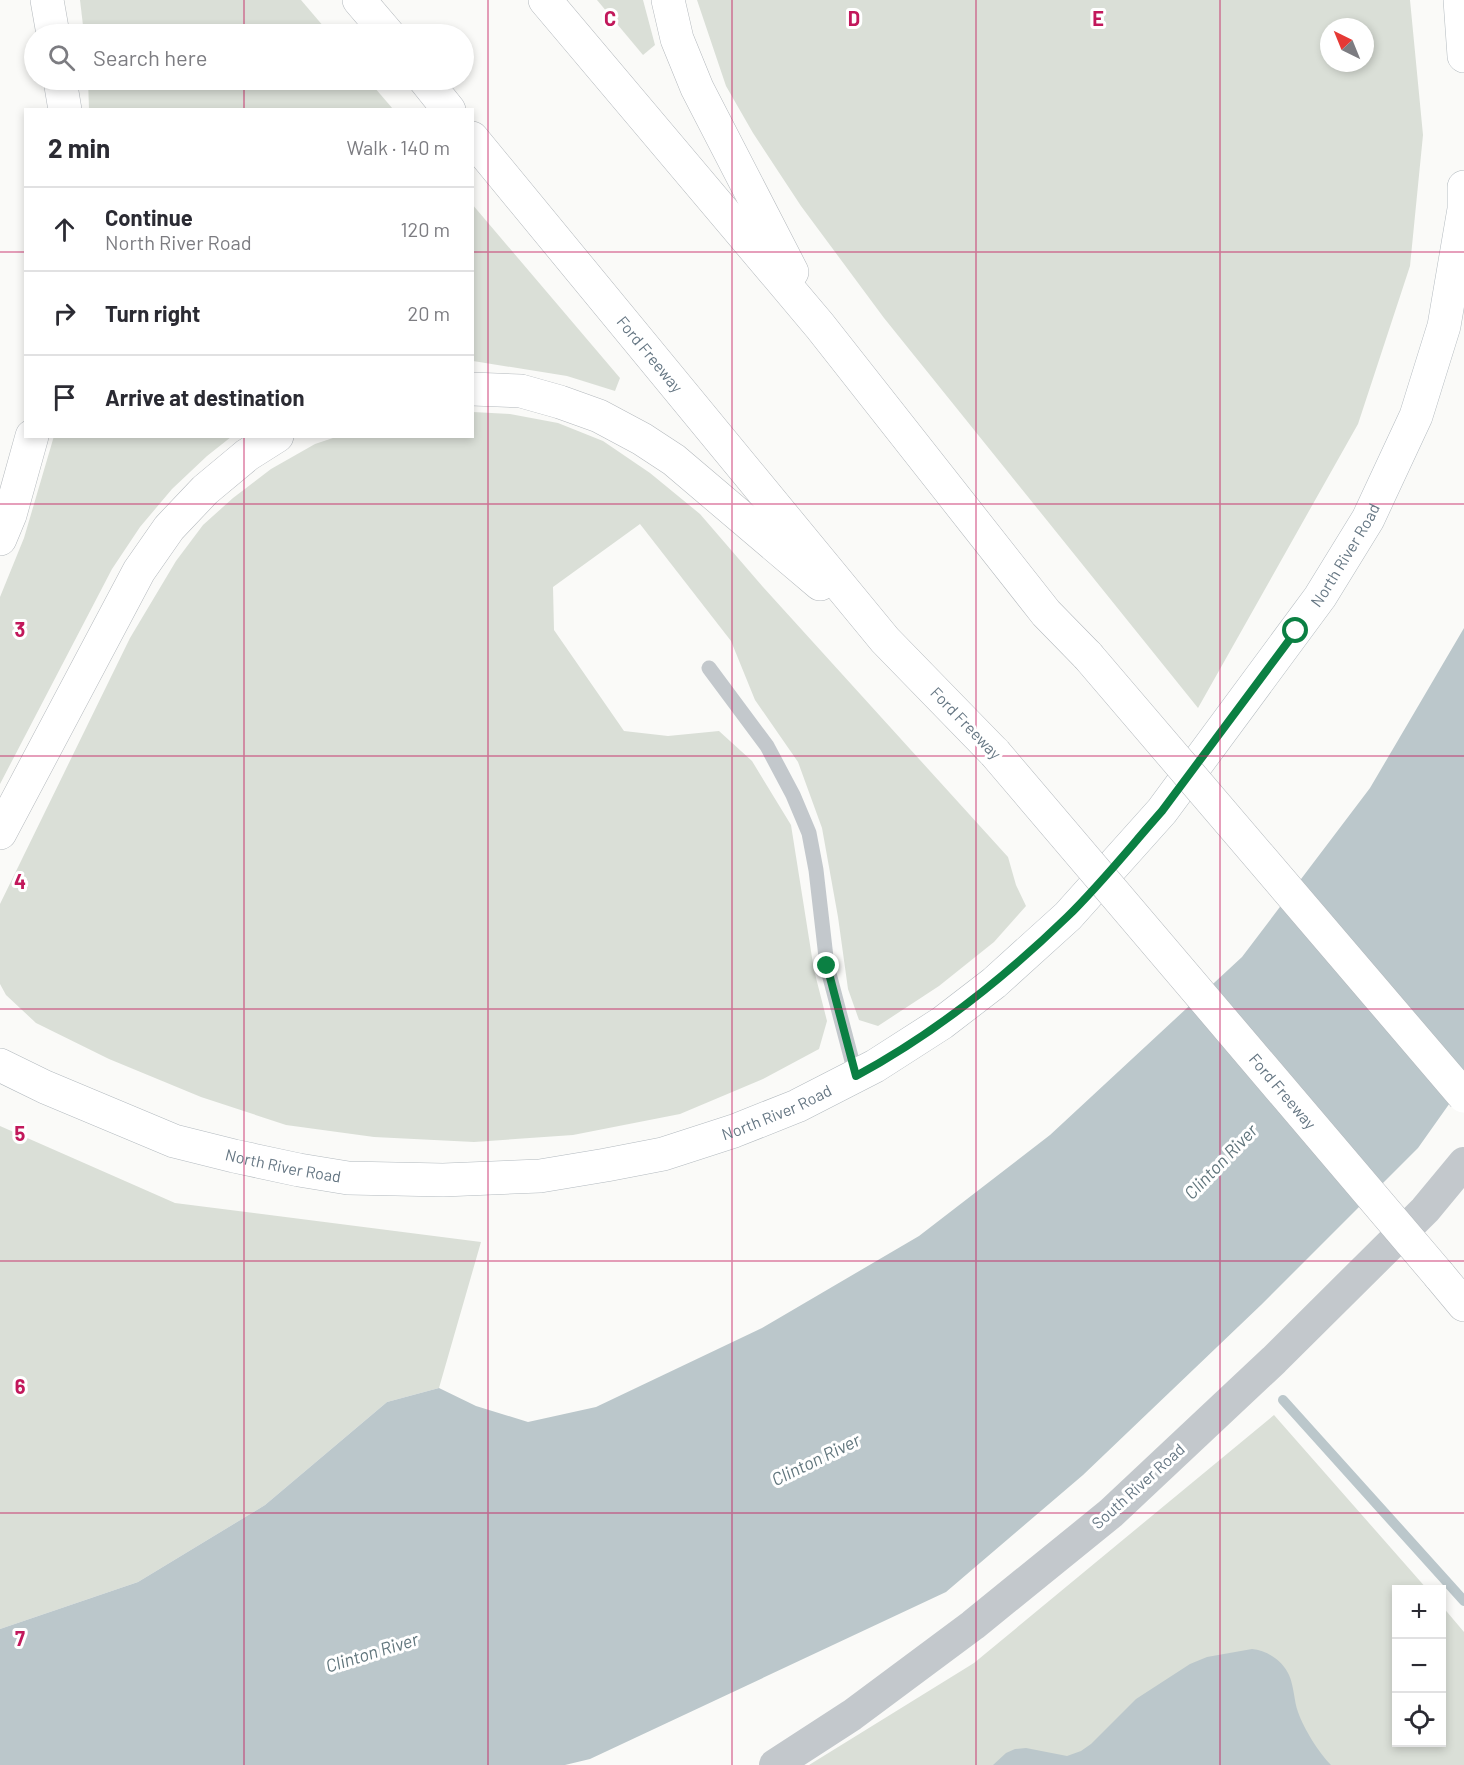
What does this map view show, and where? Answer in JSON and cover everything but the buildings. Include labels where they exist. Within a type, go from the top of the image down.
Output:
[{"type":"main road","points":[[47,0],[51,24]]},
{"type":"main road","points":[[359,0],[379,24]]},
{"type":"main road","points":[[545,0],[820,326],[1046,613],[1088,656],[1464,1096]]},
{"type":"main road","points":[[668,0],[677,39],[697,88],[820,326]]},
{"type":"main road","points":[[1460,0],[1464,56]]},
{"type":"main road","points":[[62,90],[65,108]]},
{"type":"main road","points":[[433,90],[447,108]]},
{"type":"main road","name":"Ford Freeway","points":[[474,140],[885,640],[995,753],[1464,1305]]},
{"type":"main road","name":"North River Road","points":[[0,1065],[45,1087],[174,1141],[224,1154],[348,1178],[443,1180],[540,1176],[663,1154],[734,1131],[797,1106],[875,1066],[942,1023],[994,983],[1068,916],[1162,811],[1320,597],[1368,519],[1416,416],[1444,326],[1464,209],[1464,187]]},
{"type":"main road","points":[[474,388],[521,391],[550,399],[599,416],[642,439],[674,460],[885,640]]},
{"type":"main road","points":[[0,539],[10,515],[31,438]]},
{"type":"main road","points":[[0,833],[139,571],[163,537],[205,490],[247,456],[274,438]]},
{"type":"street","name":"South River Road","points":[[775,1765],[852,1715],[954,1639],[1111,1513],[1274,1360],[1425,1210],[1464,1163]]},
{"type":"lane","points":[[709,668],[766,746],[793,795],[809,833],[816,870],[827,966],[856,1076]]},
{"type":"shaded area","points":[[80,0],[301,0],[321,24],[83,24]]},
{"type":"shaded area","points":[[597,0],[643,0],[655,45],[643,55]]},
{"type":"shaded area","points":[[697,0],[1410,0],[1423,135],[1410,266],[1358,424],[1198,708],[884,318],[801,206],[753,133],[726,86]]},
{"type":"shaded area","points":[[88,90],[377,90],[392,108],[89,108]]},
{"type":"shaded area","points":[[474,206],[620,378],[615,391],[567,376],[474,361]]},
{"type":"shaded area","points":[[474,412],[510,414],[558,423],[603,441],[650,473],[700,514],[763,587],[1008,857],[1016,885],[1026,906],[994,942],[939,986],[878,1026],[859,1020],[848,989],[822,828],[798,762],[755,700],[731,641],[640,524],[553,587],[554,630],[624,731],[668,736],[719,731],[752,761],[791,825],[814,970],[827,1021],[819,1049],[763,1079],[680,1114],[573,1135],[474,1142],[374,1137],[286,1125],[201,1097],[109,1059],[36,1023],[6,995],[0,984],[0,904],[130,638],[176,561],[203,525],[233,498],[271,469],[315,444],[333,438],[474,438]]},
{"type":"shaded area","points":[[53,438],[230,438],[172,489],[140,527],[112,569],[0,784],[0,597],[24,538]]},
{"type":"shaded area","points":[[0,1126],[175,1203],[481,1242],[439,1388],[387,1402],[265,1505],[138,1582],[0,1629]]},
{"type":"shaded area","points":[[1274,1415],[1423,1585],[1392,1585],[1392,1747],[1446,1747],[1446,1611],[1464,1632],[1464,1765],[809,1765],[974,1663]]},
{"type":"water","name":"Clinton River","points":[[1464,628],[1464,1083],[1418,1148],[1261,1305],[1083,1475],[946,1592],[590,1759],[565,1765],[0,1765],[0,1629],[138,1582],[265,1505],[387,1402],[439,1388],[476,1406],[528,1422],[596,1407],[762,1328],[919,1236],[1050,1135],[1242,957],[1370,788]]},
{"type":"water","points":[[1252,1649],[1269,1654],[1286,1670],[1291,1679],[1301,1719],[1317,1747],[1331,1765],[993,1765],[1006,1753],[1015,1749],[1026,1748],[1067,1756],[1081,1751],[1136,1699],[1190,1664],[1207,1657]]},
{"type":"waterway","points":[[1283,1400],[1464,1601]]},
{"type":"route","points":[[827,966],[856,1076],[942,1023],[994,983],[1068,916],[1162,811],[1296,631]]}]
